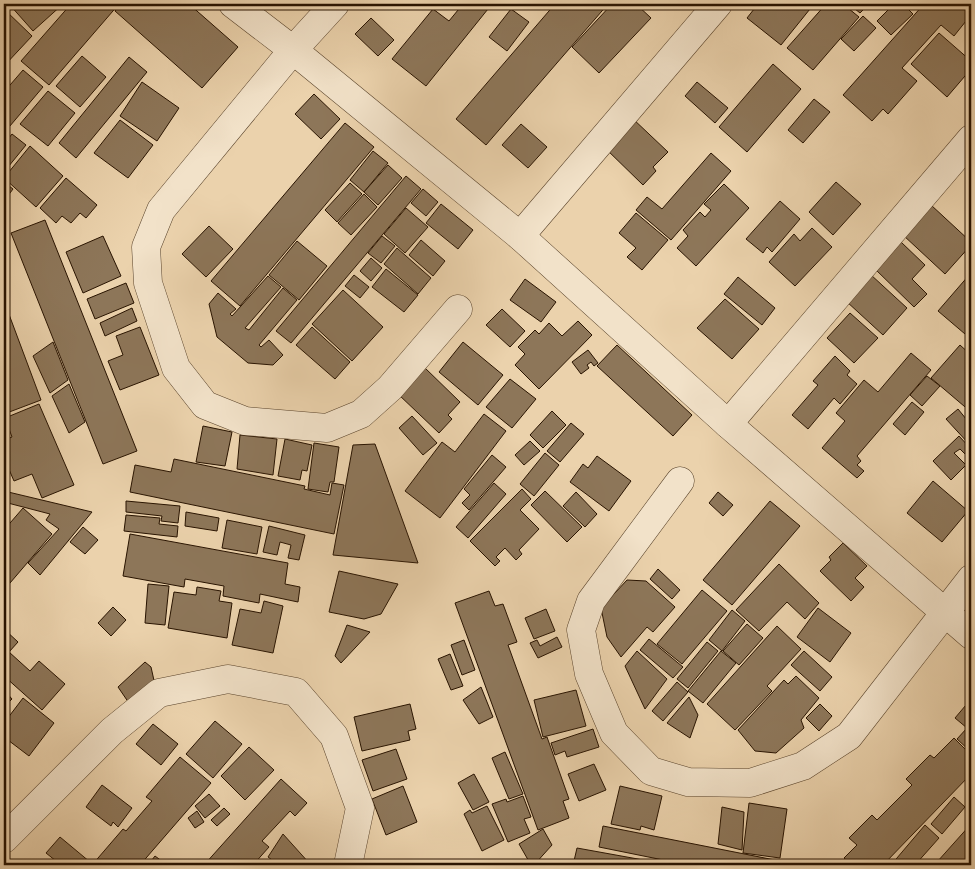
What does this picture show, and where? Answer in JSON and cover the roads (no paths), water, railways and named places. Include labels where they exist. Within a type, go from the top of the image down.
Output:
[{"type":"street","points":[[233,4],[293,50],[520,236],[728,424],[971,635]]},
{"type":"street","points":[[335,4],[293,50],[161,210],[146,247],[148,283],[176,368],[205,405],[245,421],[327,428],[361,414],[390,388],[458,309]]},
{"type":"street","points":[[520,236],[718,4]]},
{"type":"street","points":[[728,424],[971,140]]},
{"type":"street","points":[[680,481],[591,601],[581,630],[589,674],[614,734],[650,771],[688,782],[750,783],[803,766],[849,736],[971,579]]},
{"type":"street","points":[[4,838],[112,731],[159,693],[228,678],[296,692],[334,736],[360,808],[348,865]]}]
